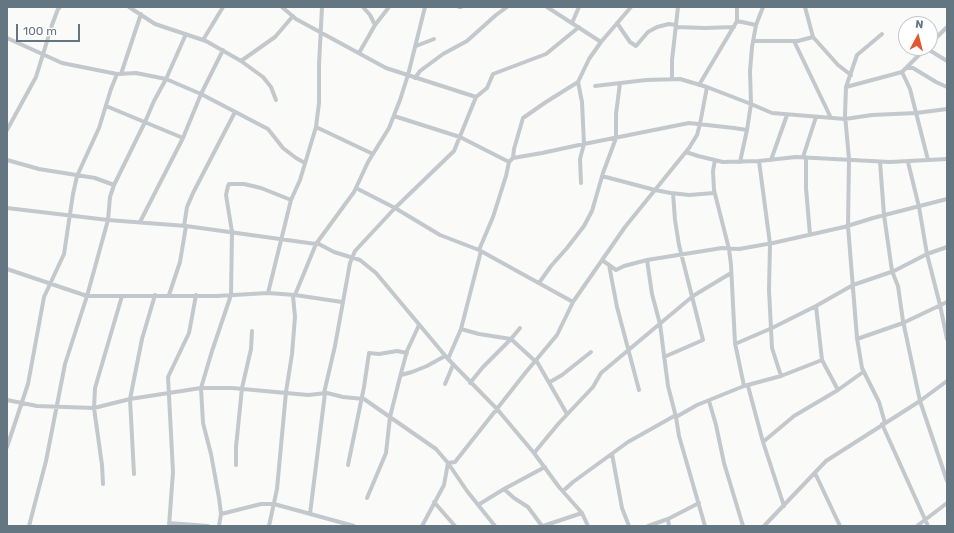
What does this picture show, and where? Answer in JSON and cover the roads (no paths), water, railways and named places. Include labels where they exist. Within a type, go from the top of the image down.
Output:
[{"type":"street","points":[[129,7],[155,24],[203,40],[223,50],[263,77],[271,87],[276,100]]},
{"type":"street","points":[[7,448],[28,384],[42,306],[49,284],[64,254],[77,176],[99,128],[141,7]]},
{"type":"street","points":[[203,40],[223,7]]},
{"type":"street","points":[[282,7],[293,16],[386,68],[476,97]]},
{"type":"street","points":[[268,294],[291,200],[300,180],[316,127],[319,103],[322,7]]},
{"type":"street","points":[[363,7],[370,15],[374,25]]},
{"type":"street","points":[[359,53],[374,25],[389,7]]},
{"type":"street","points":[[269,526],[277,489],[286,392],[292,354],[295,317],[294,296],[316,244],[356,188],[373,154],[389,128],[408,76],[425,7]]},
{"type":"street","points":[[415,78],[420,71],[437,58],[467,41],[507,7]]},
{"type":"street","points":[[547,7],[601,42]]},
{"type":"street","points":[[572,23],[579,7]]},
{"type":"street","points":[[513,158],[514,149],[523,118],[578,82],[588,59],[617,22],[631,7]]},
{"type":"street","points":[[672,79],[672,60],[678,7]]},
{"type":"street","points":[[699,85],[737,21],[738,7]]},
{"type":"street","points":[[740,162],[751,104],[750,71],[753,41],[756,26],[763,7]]},
{"type":"street","points":[[805,7],[813,37],[838,64],[851,75]]},
{"type":"street","points":[[7,130],[36,77],[42,54],[58,8]]},
{"type":"street","points":[[241,62],[276,37],[293,16]]},
{"type":"street","points":[[737,21],[756,26]]},
{"type":"street","points":[[617,22],[630,42],[636,46],[648,32],[657,27],[669,24],[676,26],[705,28],[734,27]]},
{"type":"street","points":[[310,514],[324,393],[335,346],[342,302],[355,251],[395,208],[453,152],[476,97],[487,88],[493,74],[546,54],[579,27]]},
{"type":"street","points":[[938,36],[947,27]]},
{"type":"street","points":[[29,526],[46,461],[66,364],[108,220],[110,197],[114,185],[166,79],[186,34]]},
{"type":"street","points":[[882,34],[857,55],[846,87],[845,119],[849,159],[848,226],[857,339],[864,372],[879,402],[884,423],[928,526]]},
{"type":"street","points":[[753,41],[794,41],[813,37]]},
{"type":"street","points":[[7,38],[62,63],[119,74],[136,74],[166,79],[201,94],[268,129],[283,148],[305,163]]},
{"type":"street","points":[[416,46],[434,39]]},
{"type":"street","points":[[794,41],[832,118]]},
{"type":"street","points":[[140,222],[183,138],[201,94],[223,50]]},
{"type":"street","points":[[938,55],[947,61]]},
{"type":"street","points":[[846,87],[902,72],[918,56]]},
{"type":"street","points":[[906,68],[913,68],[947,87]]},
{"type":"street","points":[[902,72],[910,89],[928,160]]},
{"type":"street","points":[[595,86],[646,80],[680,79],[707,87],[772,113],[845,119],[872,115],[916,113],[947,109]]},
{"type":"street","points":[[578,82],[582,102],[584,144],[580,159],[581,183]]},
{"type":"street","points":[[539,284],[551,266],[580,232],[592,212],[602,176],[616,138],[616,114],[620,83]]},
{"type":"street","points":[[448,463],[455,462],[557,335],[573,302],[625,227],[686,152],[697,135],[707,87]]},
{"type":"street","points":[[106,106],[183,138]]},
{"type":"street","points":[[169,295],[180,262],[187,207],[235,112]]},
{"type":"street","points":[[771,160],[786,114]]},
{"type":"street","points":[[394,116],[460,137],[509,162]]},
{"type":"street","points":[[810,235],[805,158],[816,117]]},
{"type":"street","points":[[401,374],[417,370],[447,357],[461,329],[480,250],[493,217],[509,162],[513,158],[673,126],[700,124],[747,130]]},
{"type":"street","points":[[316,127],[373,154]]},
{"type":"street","points":[[686,152],[723,162],[805,158],[908,162],[947,158]]},
{"type":"street","points":[[7,160],[39,169],[95,178],[114,185]]},
{"type":"street","points":[[714,160],[714,193],[729,249],[735,344],[746,386],[784,506]]},
{"type":"street","points":[[759,161],[770,244],[769,290],[772,348],[781,376]]},
{"type":"street","points":[[880,162],[884,215],[892,271],[898,286],[903,323],[920,400],[947,481]]},
{"type":"street","points":[[908,162],[919,207],[927,254],[947,339]]},
{"type":"street","points":[[602,176],[673,194],[689,195],[714,193]]},
{"type":"street","points":[[219,526],[221,514],[219,498],[211,454],[203,423],[201,388],[231,295],[232,232],[226,195],[229,184],[244,184],[261,188],[291,200]]},
{"type":"street","points":[[356,188],[395,208],[440,235],[480,250],[573,302]]},
{"type":"street","points":[[664,356],[703,340],[679,245],[673,194]]},
{"type":"street","points":[[602,260],[616,270],[624,266],[647,260],[722,248],[739,249],[770,244],[848,226],[947,199]]},
{"type":"street","points":[[7,208],[108,220],[185,226],[316,244],[334,252],[360,260],[376,274],[453,365],[497,409],[534,452],[563,491],[582,513],[588,526]]},
{"type":"street","points":[[735,344],[772,328],[816,306],[852,285],[892,271],[927,254],[947,247]]},
{"type":"street","points":[[647,260],[652,294],[660,324],[668,386],[676,416],[679,436],[705,526]]},
{"type":"street","points":[[609,266],[628,351],[639,390]]},
{"type":"street","points":[[7,269],[87,296],[268,294],[342,302]]},
{"type":"street","points":[[534,452],[593,387],[601,373],[693,296],[731,273]]},
{"type":"street","points":[[134,474],[130,399],[142,339],[155,295]]},
{"type":"street","points":[[196,295],[189,333],[168,377],[173,472],[169,524],[208,526]]},
{"type":"street","points":[[103,484],[102,465],[94,408],[95,388],[122,296]]},
{"type":"street","points":[[857,339],[903,323],[947,302]]},
{"type":"street","points":[[816,306],[822,360],[838,390]]},
{"type":"street","points":[[368,498],[386,453],[390,417],[401,374],[407,352],[419,325]]},
{"type":"street","points":[[470,383],[520,328]]},
{"type":"street","points":[[461,329],[479,334],[511,339],[536,360],[568,414]]},
{"type":"street","points":[[236,465],[236,447],[242,388],[251,349],[252,331]]},
{"type":"street","points":[[348,465],[362,398],[369,353],[379,354],[397,351],[407,352]]},
{"type":"street","points":[[550,382],[562,375],[591,352]]},
{"type":"street","points":[[563,491],[628,442],[697,405],[746,386],[781,376],[822,360]]},
{"type":"street","points":[[445,384],[453,365]]},
{"type":"street","points":[[763,442],[794,416],[838,390],[864,372]]},
{"type":"street","points":[[764,526],[826,461],[947,381]]},
{"type":"street","points":[[7,400],[56,407],[94,408],[130,399],[201,388],[242,388],[308,395],[324,393],[362,398],[436,449],[495,526]]},
{"type":"street","points":[[709,401],[724,463],[743,526]]},
{"type":"street","points":[[612,454],[622,508],[629,526]]},
{"type":"street","points":[[422,526],[444,485],[448,463]]},
{"type":"street","points":[[478,505],[545,466]]},
{"type":"street","points":[[815,473],[840,526]]},
{"type":"street","points":[[504,489],[528,507],[543,526],[582,513]]},
{"type":"street","points":[[434,502],[455,526]]},
{"type":"street","points":[[648,526],[668,519],[698,503]]},
{"type":"street","points":[[917,526],[924,519],[947,503]]},
{"type":"street","points":[[221,514],[261,504],[274,504],[354,526]]},
{"type":"street","points":[[668,519],[669,526]]},
{"type":"street","points":[[336,526],[338,521]]}]
